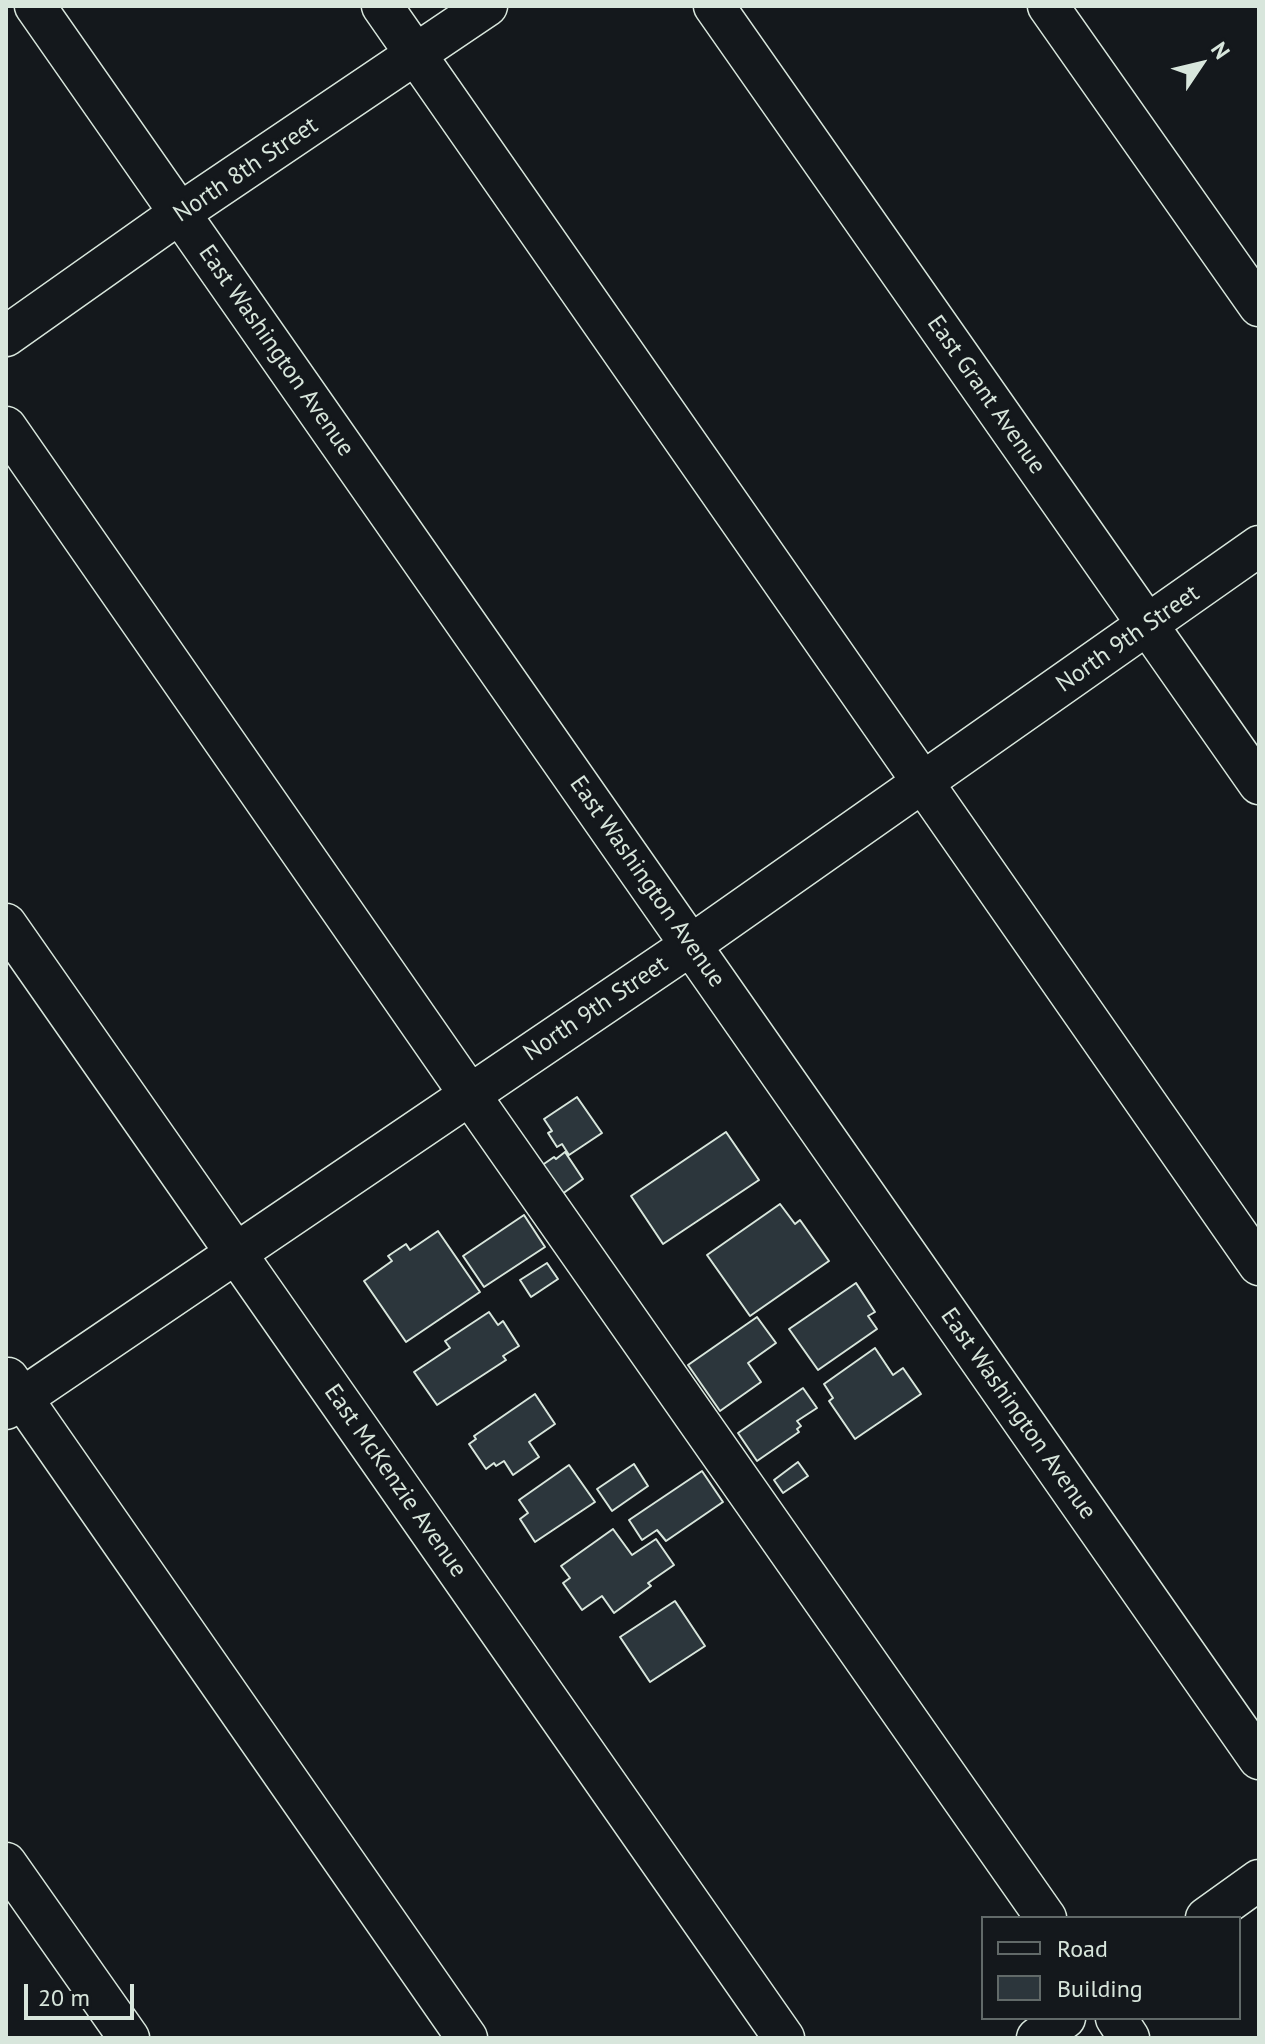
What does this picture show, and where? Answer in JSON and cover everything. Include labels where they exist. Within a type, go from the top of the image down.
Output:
[{"type":"street","name":"East Washington Avenue","points":[[35,6],[1259,1759]]},
{"type":"street","points":[[382,6],[1259,1265]]},
{"type":"street","name":"North 8th Street","points":[[6,336],[180,213],[487,6]]},
{"type":"street","name":"East Grant Avenue","points":[[714,6],[1259,784]]},
{"type":"street","points":[[1048,6],[1259,306]]},
{"type":"street","points":[[6,427],[1045,1916]]},
{"type":"street","name":"North 9th Street","points":[[11,1394],[236,1253],[691,945],[1259,546]]},
{"type":"street","name":"East McKenzie Avenue","points":[[6,924],[784,2038]]},
{"type":"street","points":[[11,1394],[467,2038]]},
{"type":"street","points":[[6,1863],[129,2038]]},
{"type":"street","points":[[1209,1916],[1259,1880]]},
{"type":"street","points":[[1037,2038],[1062,2020]]},
{"type":"street","points":[[1117,2020],[1129,2038]]},
{"type":"building","points":[[577,1097],[602,1133],[569,1155],[562,1144],[557,1147],[544,1119]]},
{"type":"building","points":[[726,1132],[759,1180],[663,1244],[631,1196]]},
{"type":"building","points":[[565,1152],[583,1179],[558,1197],[538,1168]]},
{"type":"building","points":[[780,1204],[795,1224],[800,1220],[829,1261],[750,1316],[707,1255]]},
{"type":"building","points":[[524,1215],[545,1247],[484,1287],[463,1256]]},
{"type":"building","points":[[438,1231],[480,1292],[406,1342],[364,1281],[392,1261],[388,1256],[406,1244],[410,1250]]},
{"type":"building","points":[[547,1263],[558,1279],[531,1297],[520,1280]]},
{"type":"building","points":[[856,1283],[875,1312],[868,1316],[877,1329],[818,1370],[789,1329]]},
{"type":"building","points":[[489,1312],[498,1325],[503,1321],[519,1346],[503,1356],[506,1360],[437,1405],[414,1372],[450,1348],[445,1341]]},
{"type":"building","points":[[757,1317],[776,1343],[748,1363],[761,1382],[720,1411],[688,1365]]},
{"type":"building","points":[[875,1348],[893,1375],[903,1368],[921,1394],[855,1439],[829,1401],[833,1398],[824,1384]]},
{"type":"building","points":[[803,1388],[817,1408],[797,1421],[801,1426],[797,1429],[799,1432],[757,1461],[738,1433]]},
{"type":"building","points":[[535,1394],[555,1424],[529,1442],[539,1457],[513,1475],[504,1461],[486,1469],[469,1444],[476,1439],[474,1436]]},
{"type":"building","points":[[798,1462],[808,1476],[783,1493],[774,1480]]},
{"type":"building","points":[[634,1464],[648,1486],[612,1511],[597,1489]]},
{"type":"building","points":[[569,1465],[595,1502],[535,1542],[520,1519],[528,1513],[519,1500]]},
{"type":"building","points":[[702,1471],[723,1502],[666,1541],[657,1530],[642,1540],[629,1520]]},
{"type":"building","points":[[613,1529],[632,1555],[656,1539],[674,1565],[614,1613],[602,1596],[582,1610],[563,1583],[570,1578],[561,1566]]},
{"type":"building","points":[[675,1601],[705,1646],[650,1682],[620,1637]]}]
